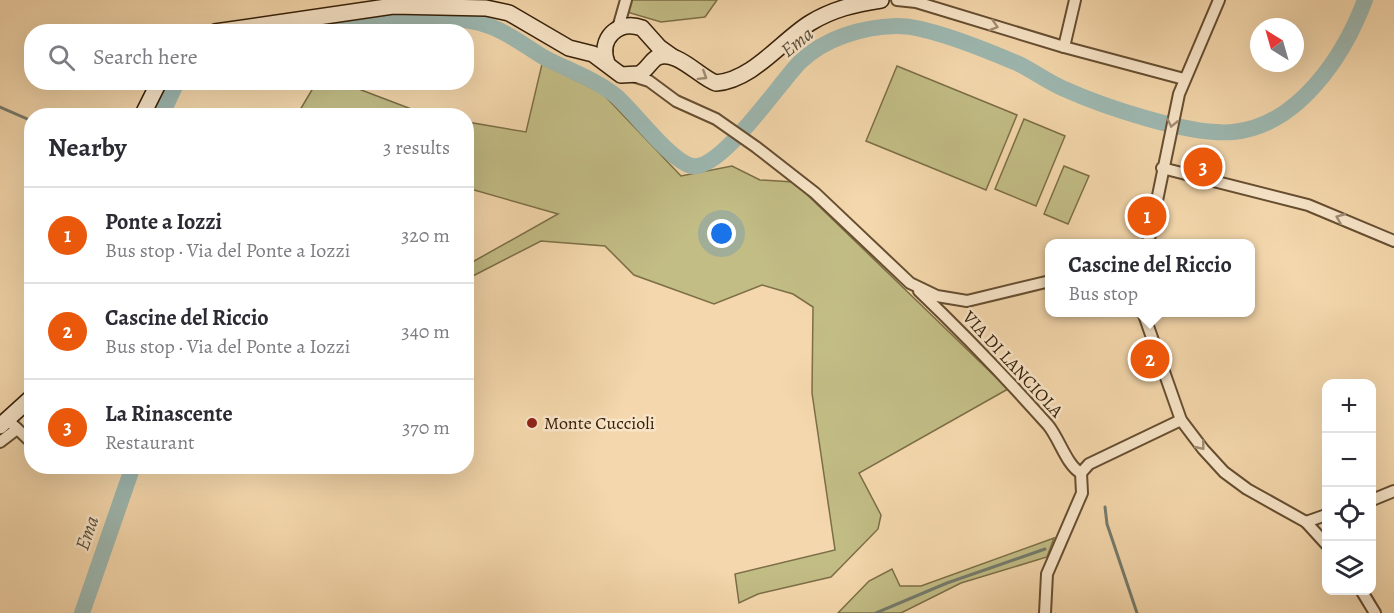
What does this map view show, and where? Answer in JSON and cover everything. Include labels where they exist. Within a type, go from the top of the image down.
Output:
[{"type":"street","points":[[680,60],[663,56],[652,62],[645,71],[633,76],[621,75],[606,55],[608,36],[625,27],[645,31],[659,47],[680,60],[709,81],[724,82],[737,77],[813,21],[838,8],[881,0]]},
{"type":"street","points":[[897,0],[923,4],[1064,47],[1181,88]]},
{"type":"street","points":[[1064,47],[1075,0]]},
{"type":"street","points":[[1149,239],[1165,152],[1181,88],[1219,0]]},
{"type":"street","points":[[625,27],[626,5]]},
{"type":"street","points":[[270,24],[393,6],[486,8],[509,13],[569,48],[606,55]]},
{"type":"street","points":[[652,39],[655,46],[650,71],[657,87]]},
{"type":"street","name":"VIA DI LANCIOLA","points":[[633,76],[657,87],[676,101],[716,119],[815,193],[984,353],[1054,432],[1073,469],[1081,473]]},
{"type":"street","points":[[146,108],[155,90]]},
{"type":"street","points":[[1162,168],[1308,205],[1394,241]]},
{"type":"street","points":[[910,283],[937,296],[967,302],[1045,282]]},
{"type":"street","points":[[1145,317],[1181,420],[1224,472],[1247,489],[1306,522],[1323,541]]},
{"type":"street","points":[[0,442],[8,425],[24,406]]},
{"type":"street","points":[[1045,613],[1047,573],[1082,493],[1081,473],[1089,464],[1181,420]]},
{"type":"street","points":[[8,425],[24,437]]},
{"type":"street","points":[[1376,498],[1394,491]]},
{"type":"street","points":[[1306,522],[1322,516]]},
{"type":"street","points":[[1364,595],[1375,613]]},
{"type":"shaded area","points":[[626,0],[717,0],[705,17],[661,22],[627,12]]},
{"type":"shaded area","points":[[542,64],[602,93],[681,176],[732,166],[760,180],[794,182],[1008,389],[859,473],[881,515],[878,529],[831,577],[758,594],[739,603],[735,574],[835,550],[812,393],[813,307],[793,294],[762,285],[714,304],[634,275],[605,246],[541,241],[474,275],[474,261],[558,214],[474,190],[474,123],[526,132]]},
{"type":"shaded area","points":[[897,66],[1017,115],[986,190],[866,141]]},
{"type":"shaded area","points":[[312,90],[361,90],[409,108],[301,108]]},
{"type":"shaded area","points":[[1024,119],[1065,136],[1036,206],[995,189]]},
{"type":"shaded area","points":[[1064,166],[1089,176],[1068,224],[1044,214]]},
{"type":"shaded area","points":[[1054,538],[1047,557],[961,583],[901,613],[838,613],[869,581],[892,569],[900,586],[921,586]]},
{"type":"waterway","name":"Ema","points":[[377,24],[454,19],[492,27],[545,58],[608,90],[624,103],[673,155],[692,166],[704,164],[734,141],[800,62],[821,46],[845,35],[896,26],[924,30],[958,40],[1019,64],[1079,95],[1170,125],[1215,132],[1233,132],[1256,127],[1278,117],[1316,85],[1345,43],[1365,0]]},
{"type":"waterway","points":[[471,22],[473,13]]},
{"type":"waterway","name":"Ema","points":[[165,108],[173,90]]},
{"type":"waterway","points":[[0,107],[24,118]]},
{"type":"waterway","name":"Ema","points":[[82,613],[130,474]]},
{"type":"waterway","points":[[1105,507],[1107,524],[1137,613]]},
{"type":"waterway","points":[[876,613],[947,583],[1045,549]]},
{"type":"place","name":"La Rinascente","points":[[1203,167]]},
{"type":"place","name":"Ponte a Iozzi","points":[[1147,216]]},
{"type":"place","name":"Cascine del Riccio","points":[[1150,359]]},
{"type":"place","name":"Monte Cuccioli","points":[[532,423]]}]
